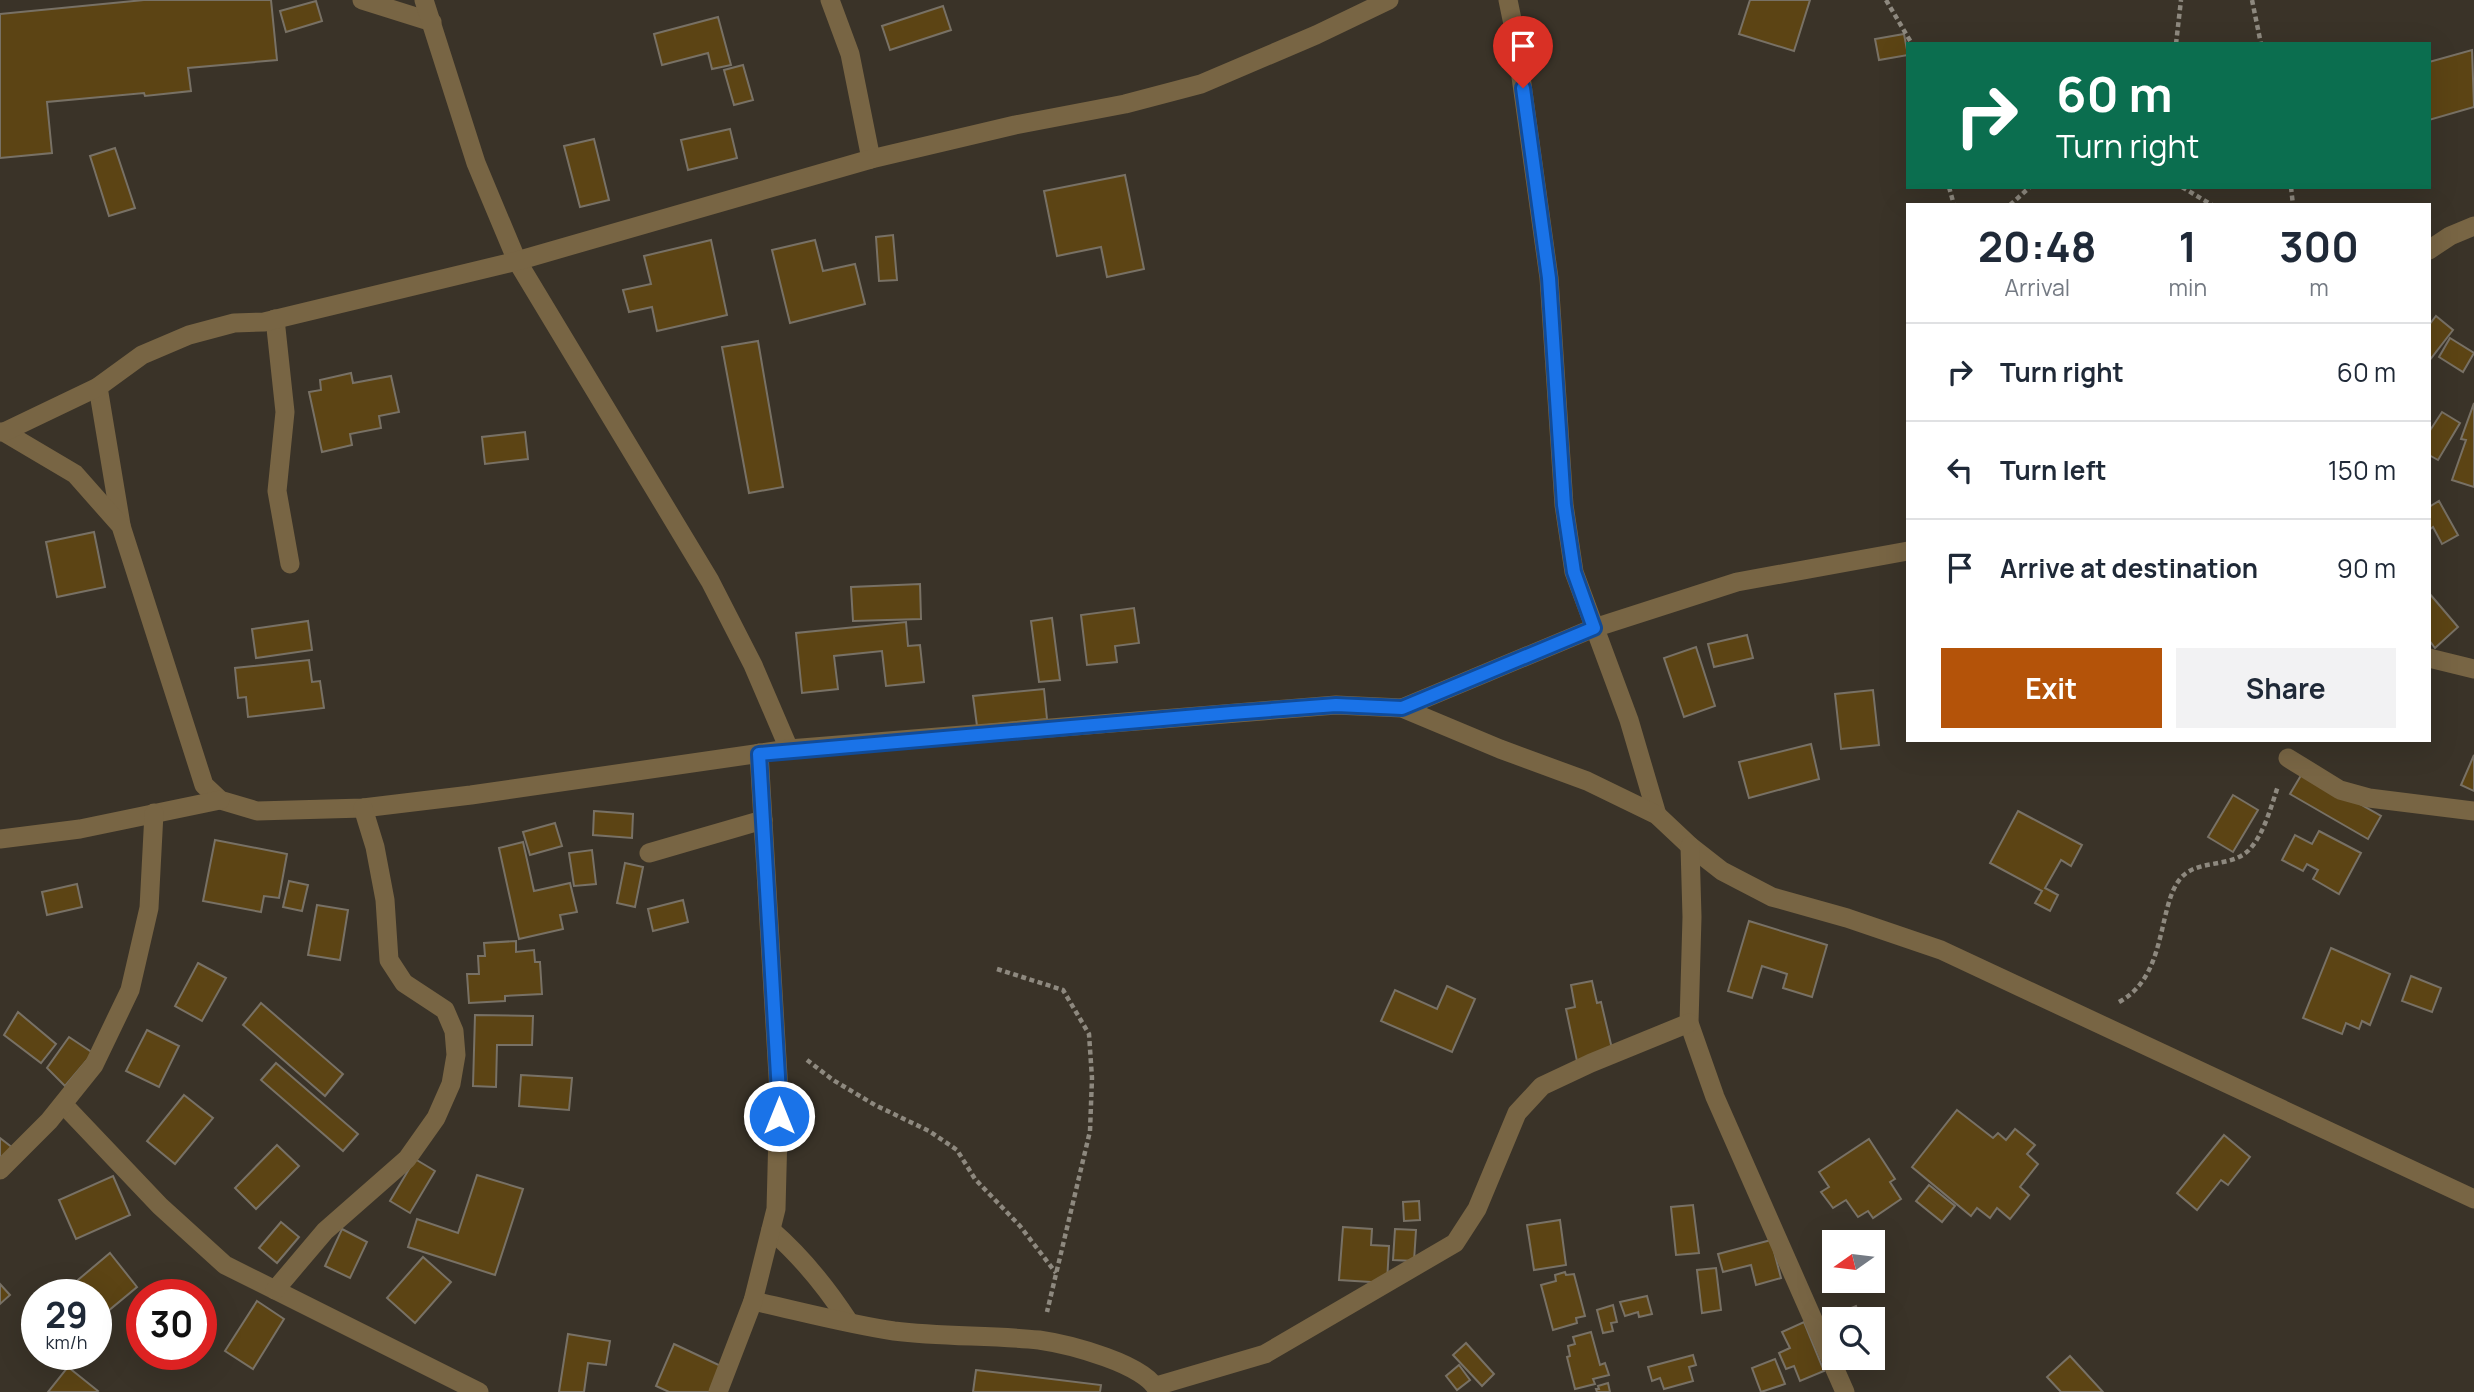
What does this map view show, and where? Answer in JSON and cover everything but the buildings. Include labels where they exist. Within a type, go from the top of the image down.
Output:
[{"type":"street","points":[[362,0],[432,22]]},
{"type":"street","points":[[424,0],[476,163],[517,261],[710,581],[753,665],[789,750]]},
{"type":"street","points":[[830,0],[850,54],[871,159]]},
{"type":"street","points":[[2,432],[98,387],[142,355],[189,335],[234,323],[275,319],[517,261],[871,159],[1015,125],[1125,104],[1201,84],[1316,35],[1389,0]]},
{"type":"street","points":[[1508,0],[1516,34],[1549,278],[1564,505],[1574,572],[1629,720],[1657,815]]},
{"type":"street","points":[[2431,249],[2450,236],[2474,226]]},
{"type":"street","points":[[275,319],[285,412],[277,491],[290,564]]},
{"type":"street","points":[[98,387],[121,526],[189,744],[204,785],[220,800],[257,811],[363,808],[789,750],[1336,705],[1402,708],[1500,749],[1587,781],[1657,815],[1722,871],[1772,897],[1847,918],[1941,950],[2473,1195]]},
{"type":"street","points":[[2,432],[75,474],[121,526]]},
{"type":"street","points":[[1402,708],[1594,628],[1737,582],[1906,551]]},
{"type":"street","points":[[2431,658],[2474,669]]},
{"type":"street","points":[[718,1392],[753,1301],[776,1209],[779,1093],[759,754]]},
{"type":"street","points":[[2288,758],[2340,790],[2369,798],[2474,811]]},
{"type":"street","points":[[0,839],[80,828],[220,800]]},
{"type":"street","points":[[275,1290],[325,1231],[407,1159],[436,1118],[453,1074],[456,1055],[454,1031],[445,1010],[404,983],[389,960],[385,900],[375,847],[363,808]]},
{"type":"street","points":[[0,1170],[63,1104],[94,1065],[130,990],[149,908],[154,813]]},
{"type":"street","points":[[649,853],[764,820]]},
{"type":"street","points":[[1690,846],[1692,917],[1689,1023],[1714,1097],[1845,1392]]},
{"type":"street","points":[[753,1301],[895,1331],[1041,1341],[1113,1360],[1135,1370],[1157,1389],[1265,1354],[1455,1243],[1477,1209],[1517,1113],[1542,1086],[1689,1023]]},
{"type":"street","points":[[63,1104],[160,1206],[225,1265],[480,1392]]},
{"type":"street","points":[[771,1230],[794,1250],[833,1297],[849,1322]]},
{"type":"path","points":[[1886,0],[1911,42]]},
{"type":"path","points":[[2176,42],[2181,0]]},
{"type":"path","points":[[2252,0],[2261,42]]},
{"type":"path","points":[[2012,203],[2028,189]]},
{"type":"path","points":[[2185,189],[2209,203]]},
{"type":"path","points":[[2083,1017],[2108,1008],[2127,997],[2142,982],[2154,960],[2173,889],[2182,876],[2196,867],[2237,858],[2248,851],[2271,809],[2288,758]]},
{"type":"path","points":[[996,969],[1063,990],[1089,1034],[1092,1078],[1090,1131],[1041,1341]]},
{"type":"path","points":[[776,1035],[833,1080],[875,1105],[929,1131],[957,1150],[975,1179],[1020,1226],[1056,1273]]},
{"type":"route","points":[[779,1116],[759,754],[1336,705],[1402,708],[1594,628],[1574,572],[1564,505],[1549,278],[1523,88]]}]
